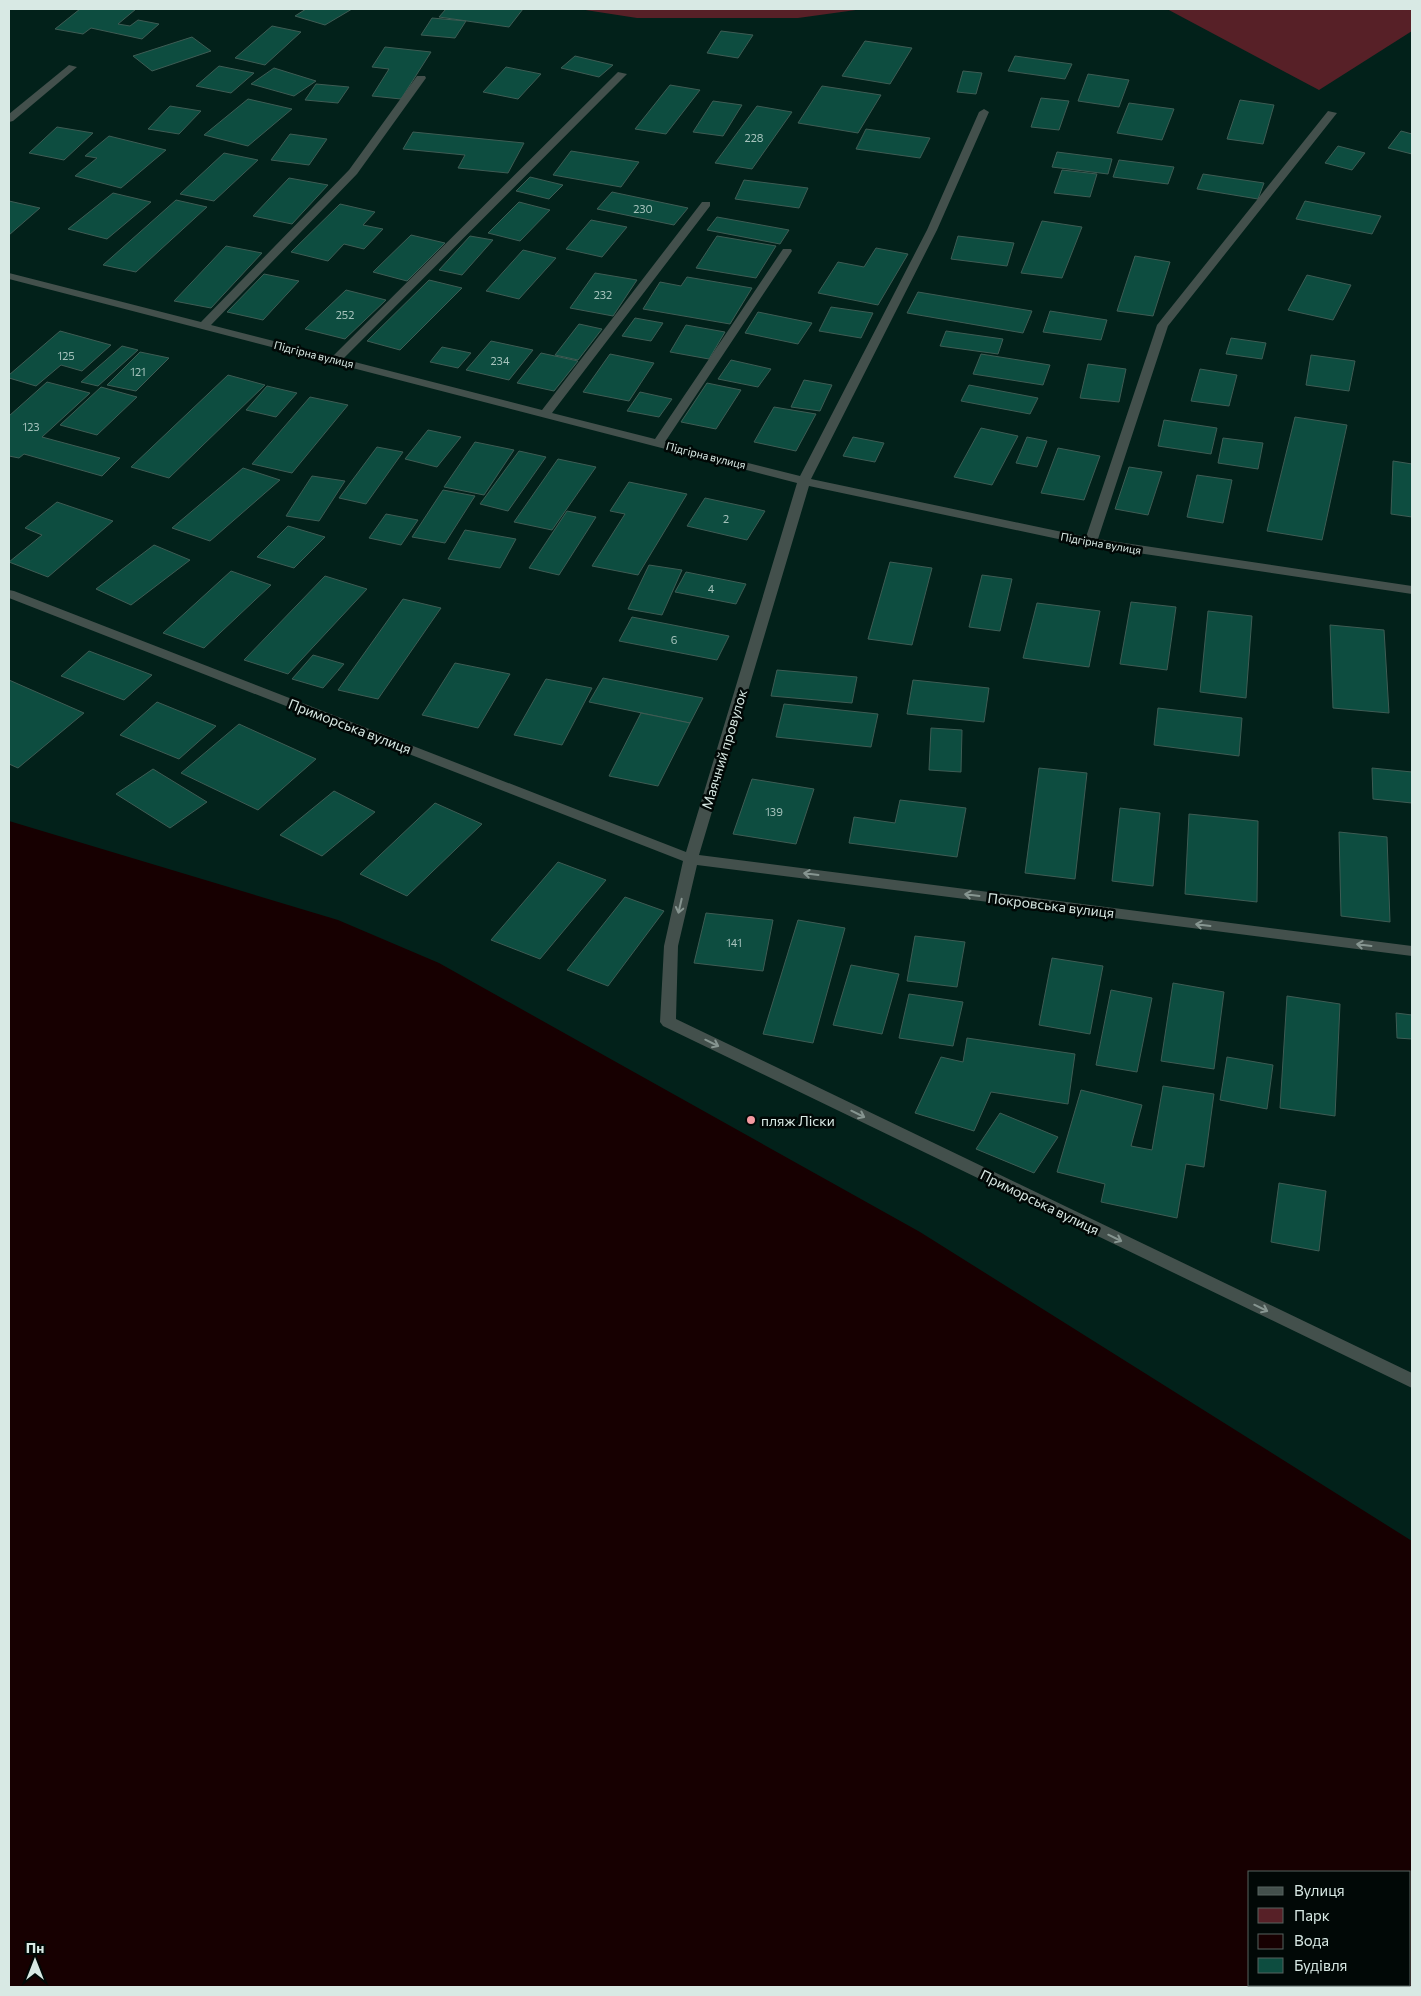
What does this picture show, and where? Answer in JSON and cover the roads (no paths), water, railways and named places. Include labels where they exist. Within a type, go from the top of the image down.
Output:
[{"type":"street","points":[[9,119],[72,67]]},
{"type":"street","points":[[336,360],[622,74]]},
{"type":"street","points":[[204,326],[353,172],[421,78]]},
{"type":"street","name":"Маячний провулок","points":[[668,1022],[671,946],[690,859],[804,481],[932,230],[984,112]]},
{"type":"street","points":[[1091,542],[1163,325],[1332,113]]},
{"type":"street","points":[[545,414],[706,204]]},
{"type":"street","points":[[658,443],[787,251]]},
{"type":"street","name":"Підгірна вулиця","points":[[9,276],[804,481],[1091,542],[1412,590]]},
{"type":"street","name":"Приморська вулиця","points":[[9,594],[690,859]]},
{"type":"street","name":"Покровська вулиця","points":[[690,859],[1412,952]]},
{"type":"street","name":"Приморська вулиця","points":[[668,1022],[1412,1381]]},
{"type":"water","points":[[9,821],[338,920],[439,963],[920,1232],[1412,1541],[1412,1987],[9,1987]]},
{"type":"place","name":"пляж Ліски","points":[[751,1120]]}]
